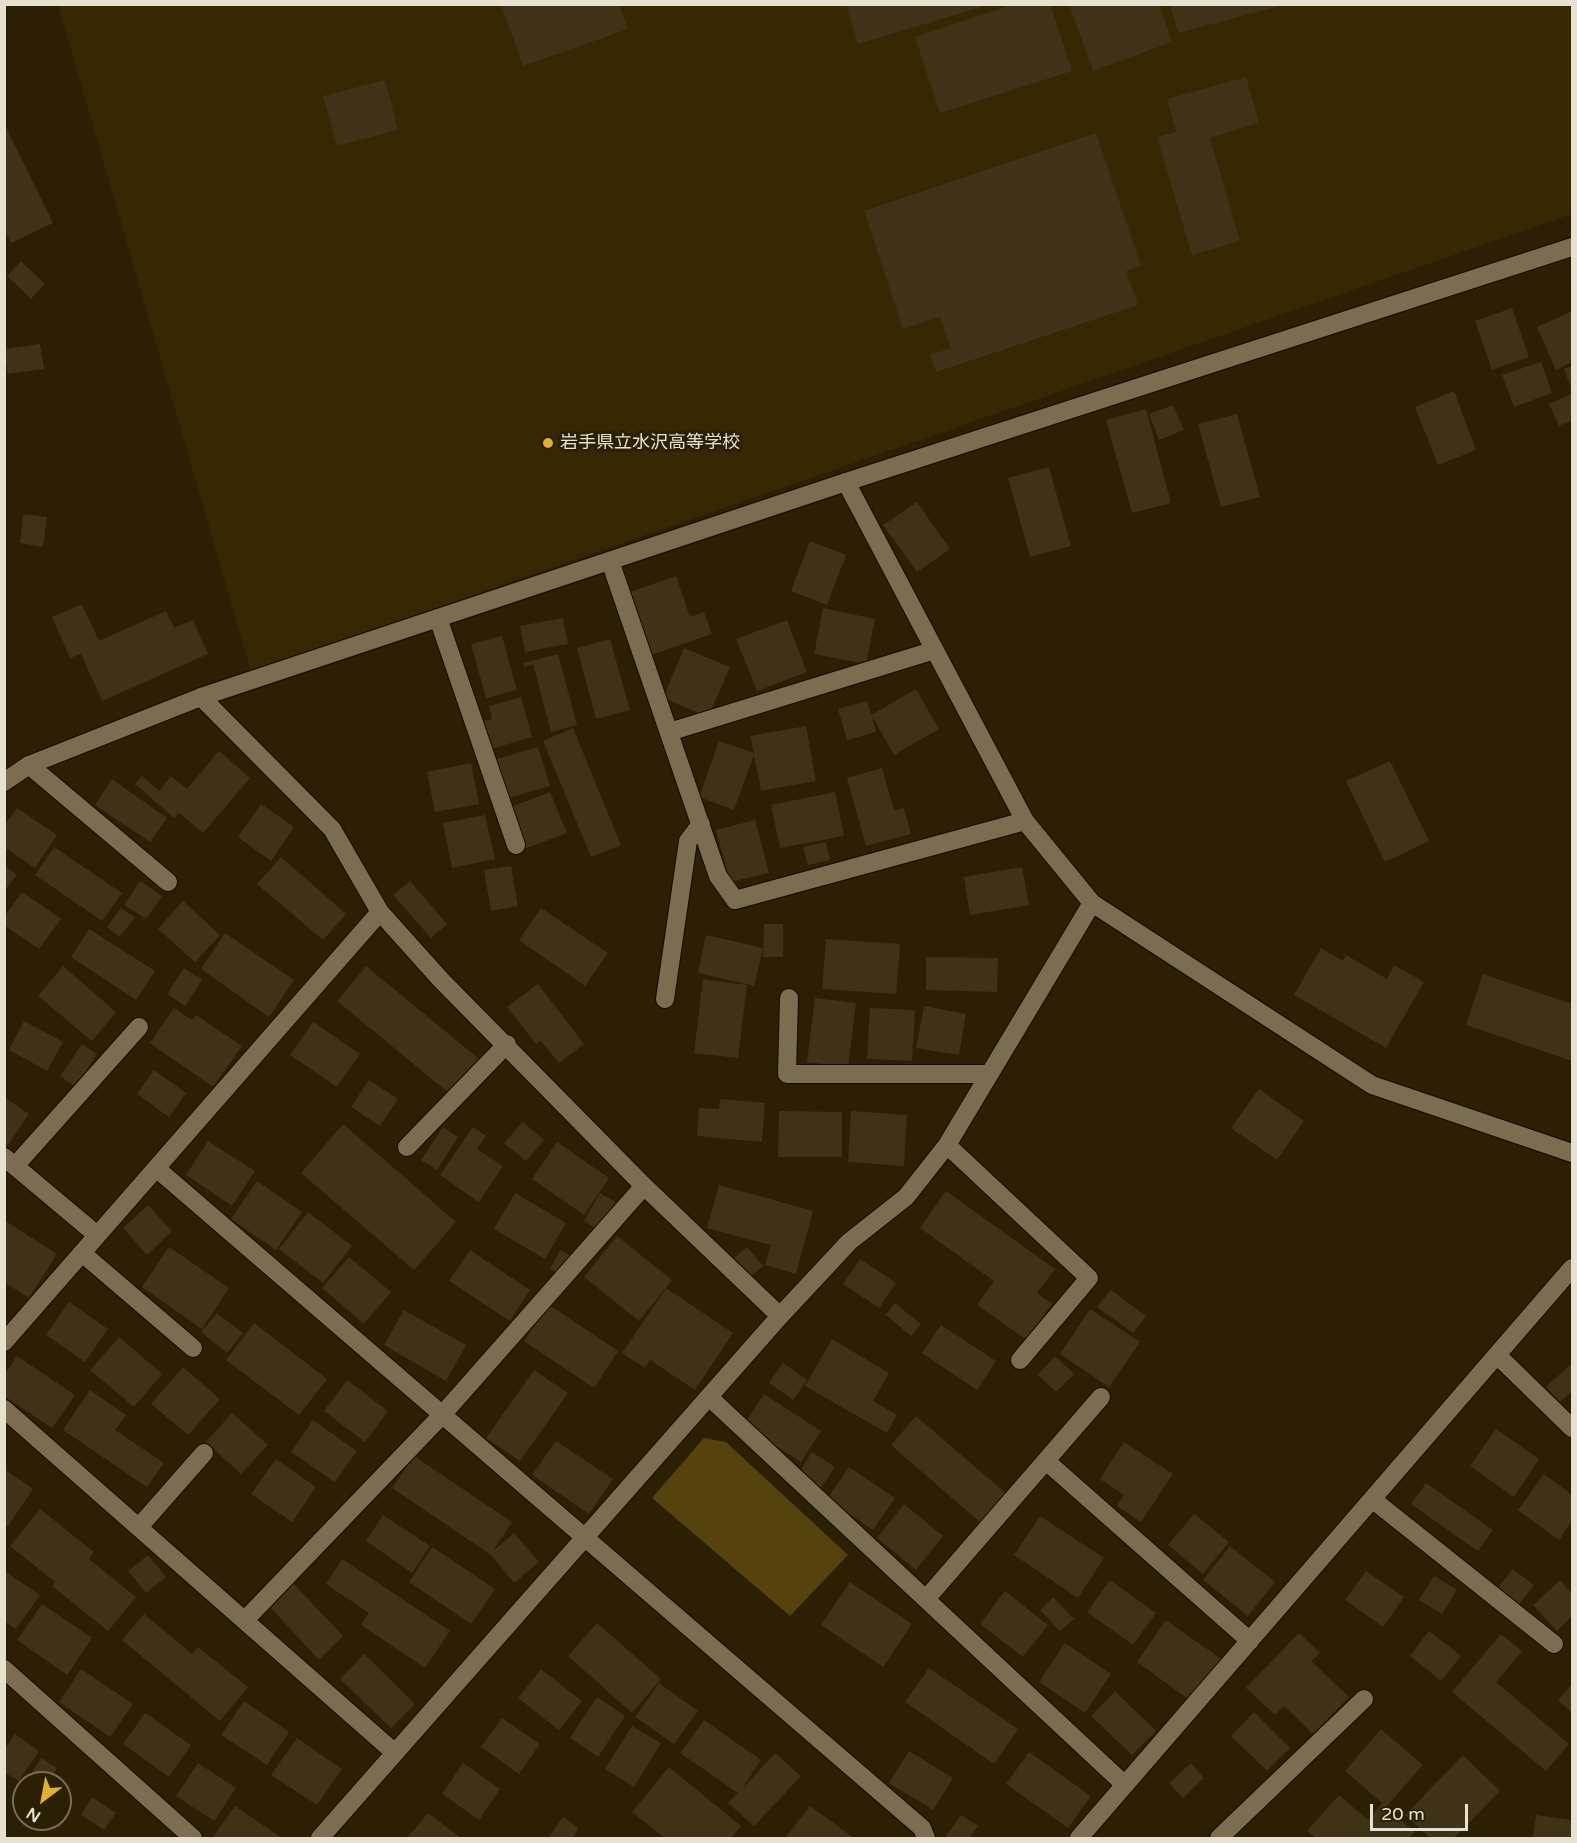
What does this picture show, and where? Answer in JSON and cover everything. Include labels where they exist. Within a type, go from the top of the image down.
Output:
[{"type":"street","points":[[4,782],[29,765],[201,697],[846,482],[1572,247]]},
{"type":"street","points":[[846,482],[1025,820],[1092,903],[1372,1085],[1572,1154]]},
{"type":"street","points":[[610,561],[718,876],[735,900],[1025,820]]},
{"type":"street","points":[[438,618],[516,845]]},
{"type":"street","points":[[669,732],[935,650]]},
{"type":"street","points":[[201,697],[332,829],[380,912],[441,980],[507,1044],[644,1186],[780,1316]]},
{"type":"street","points":[[29,765],[168,882]]},
{"type":"street","points":[[665,999],[688,841],[701,824]]},
{"type":"street","points":[[320,1839],[780,1316],[849,1242],[906,1197],[947,1145],[1092,903]]},
{"type":"street","points":[[4,1342],[380,912]]},
{"type":"street","points":[[789,998],[787,1074],[990,1074]]},
{"type":"street","points":[[97,1235],[10,1161],[139,1027]]},
{"type":"street","points":[[407,1147],[507,1044]]},
{"type":"street","points":[[947,1145],[1089,1278],[1020,1360]]},
{"type":"street","points":[[156,1168],[922,1828],[926,1839]]},
{"type":"street","points":[[245,1620],[442,1414],[644,1186]]},
{"type":"street","points":[[82,1253],[193,1348]]},
{"type":"street","points":[[1079,1839],[1572,1268]]},
{"type":"street","points":[[1497,1355],[1572,1428]]},
{"type":"street","points":[[709,1397],[1125,1785]]},
{"type":"street","points":[[926,1599],[1101,1397]]},
{"type":"street","points":[[4,1409],[395,1753]]},
{"type":"street","points":[[139,1527],[204,1453]]},
{"type":"street","points":[[1046,1461],[1250,1641]]},
{"type":"street","points":[[1372,1500],[1554,1644]]},
{"type":"street","points":[[4,1669],[193,1839]]},
{"type":"street","points":[[1219,1839],[1364,1699]]},
{"type":"shaded area","name":"岩手県立水沢高等学校","points":[[58,5],[1572,5],[1572,214],[251,672]]},
{"type":"shaded area","points":[[704,1438],[726,1442],[848,1555],[790,1616],[652,1498]]},
{"type":"building","points":[[501,4],[619,4],[628,29],[523,66]]},
{"type":"building","points":[[846,4],[988,4],[988,5],[858,44]]},
{"type":"building","points":[[1015,4],[1050,4],[1072,71],[940,113],[915,37]]},
{"type":"building","points":[[1069,4],[1159,4],[1172,42],[1093,71]]},
{"type":"building","points":[[1170,4],[1284,4],[1284,5],[1178,33]]},
{"type":"building","points":[[1246,77],[1259,123],[1210,138],[1240,241],[1192,255],[1157,137],[1176,132],[1167,99]]},
{"type":"building","points":[[385,80],[398,130],[337,146],[323,96]]},
{"type":"building","points":[[4,123],[53,223],[11,243],[4,230]]},
{"type":"building","points":[[1096,133],[1141,266],[1126,271],[1138,305],[936,372],[930,355],[951,348],[940,317],[903,329],[864,211]]},
{"type":"building","points":[[21,261],[45,284],[31,299],[7,276]]},
{"type":"building","points":[[1512,308],[1529,357],[1492,370],[1475,321]]},
{"type":"building","points":[[1572,311],[1572,362],[1556,370],[1537,327]]},
{"type":"building","points":[[40,344],[44,369],[8,374],[4,349]]},
{"type":"building","points":[[1541,362],[1552,393],[1514,407],[1502,375]]},
{"type":"building","points":[[1572,366],[1572,390],[1564,369]]},
{"type":"building","points":[[1454,391],[1476,450],[1438,465],[1415,407]]},
{"type":"building","points":[[1572,394],[1572,420],[1559,426],[1549,404]]},
{"type":"building","points":[[1173,405],[1184,430],[1159,440],[1149,414]]},
{"type":"building","points":[[1146,409],[1171,503],[1132,513],[1106,420]]},
{"type":"building","points":[[1237,414],[1260,497],[1221,507],[1198,424]]},
{"type":"building","points":[[1049,467],[1071,546],[1030,557],[1008,478]]},
{"type":"building","points":[[917,502],[950,549],[917,572],[883,525]]},
{"type":"building","points":[[23,514],[47,517],[43,547],[20,543]]},
{"type":"building","points":[[810,541],[846,555],[827,605],[791,591]]},
{"type":"building","points":[[676,576],[690,617],[704,612],[712,634],[651,655],[630,592]]},
{"type":"building","points":[[82,604],[99,641],[166,611],[174,628],[193,620],[208,654],[102,701],[81,654],[70,658],[52,617]]},
{"type":"building","points":[[823,608],[875,619],[866,664],[814,654]]},
{"type":"building","points":[[563,618],[568,644],[525,652],[520,626]]},
{"type":"building","points":[[787,620],[807,672],[757,691],[736,639]]},
{"type":"building","points":[[502,636],[517,690],[486,698],[471,644]]},
{"type":"building","points":[[610,639],[630,710],[596,719],[577,648]]},
{"type":"building","points":[[684,648],[730,667],[708,717],[663,698]]},
{"type":"building","points":[[558,654],[577,725],[551,732],[533,664],[524,667],[523,663]]},
{"type":"building","points":[[916,689],[939,729],[894,755],[872,716],[876,732],[847,740],[838,709],[867,701],[871,715]]},
{"type":"building","points":[[521,697],[532,737],[488,750],[480,722],[492,719],[489,706]]},
{"type":"building","points":[[806,726],[816,781],[761,791],[754,755],[734,810],[699,797],[719,741],[754,753],[750,736]]},
{"type":"building","points":[[573,728],[621,845],[591,857],[543,741]]},
{"type":"building","points":[[538,747],[550,786],[505,799],[493,760]]},
{"type":"building","points":[[219,751],[250,778],[203,833],[179,813],[174,818],[135,784],[142,776],[159,791],[171,776],[187,789]]},
{"type":"building","points":[[1390,761],[1429,841],[1385,862],[1346,781]]},
{"type":"building","points":[[471,763],[479,804],[435,812],[427,772]]},
{"type":"building","points":[[882,768],[894,810],[904,808],[911,834],[866,846],[847,778]]},
{"type":"building","points":[[112,779],[167,818],[150,842],[95,805]]},
{"type":"building","points":[[550,792],[567,833],[524,849],[508,808]]},
{"type":"building","points":[[835,792],[844,836],[780,848],[771,805]]},
{"type":"building","points":[[261,804],[294,827],[271,861],[238,837]]},
{"type":"building","points":[[17,808],[57,835],[35,868],[4,847],[4,826]]},
{"type":"building","points":[[485,815],[495,859],[452,868],[443,823]]},
{"type":"building","points":[[755,820],[769,873],[730,882],[716,830]]},
{"type":"building","points":[[826,842],[830,860],[808,865],[803,847]]},
{"type":"building","points":[[54,847],[122,893],[102,921],[35,875]]},
{"type":"building","points":[[281,857],[346,914],[323,940],[257,884]]},
{"type":"building","points":[[4,865],[17,875],[4,891]]},
{"type":"building","points":[[511,866],[518,906],[491,911],[484,870]]},
{"type":"building","points":[[1022,867],[1029,905],[970,915],[964,877]]},
{"type":"building","points":[[140,881],[162,896],[146,919],[124,905]]},
{"type":"building","points":[[410,881],[447,924],[431,938],[393,895]]},
{"type":"building","points":[[22,892],[61,919],[39,949],[4,925],[4,917]]},
{"type":"building","points":[[183,901],[220,935],[195,962],[158,929]]},
{"type":"building","points":[[121,908],[135,918],[119,937],[107,927]]},
{"type":"building","points":[[541,908],[608,953],[585,986],[519,940]]},
{"type":"building","points":[[764,924],[783,924],[783,957],[763,957]]},
{"type":"building","points":[[89,929],[155,971],[136,1000],[71,957]]},
{"type":"building","points":[[225,933],[294,980],[269,1017],[201,969]]},
{"type":"building","points":[[706,935],[763,948],[754,986],[698,973]]},
{"type":"building","points":[[826,939],[900,944],[896,994],[822,989]]},
{"type":"building","points":[[1321,948],[1343,961],[1346,955],[1387,979],[1394,965],[1424,982],[1386,1048],[1294,995]]},
{"type":"building","points":[[926,957],[998,958],[997,992],[926,990]]},
{"type":"building","points":[[63,966],[116,1012],[92,1041],[38,996]]},
{"type":"building","points":[[366,966],[479,1059],[450,1094],[337,1001]]},
{"type":"building","points":[[184,968],[202,980],[185,1006],[167,994]]},
{"type":"building","points":[[1483,974],[1572,1004],[1572,1061],[1466,1025]]},
{"type":"building","points":[[703,979],[747,985],[738,1058],[694,1053]]},
{"type":"building","points":[[538,984],[584,1044],[559,1063],[541,1041],[536,1044],[507,1007]]},
{"type":"building","points":[[815,998],[856,1003],[848,1067],[807,1062]]},
{"type":"building","points":[[924,1006],[966,1014],[959,1055],[916,1048]]},
{"type":"building","points":[[174,1008],[192,1020],[196,1015],[242,1046],[213,1087],[150,1043]]},
{"type":"building","points":[[870,1008],[915,1010],[912,1061],[867,1059]]},
{"type":"building","points":[[24,1021],[63,1042],[47,1071],[9,1050]]},
{"type":"building","points":[[313,1022],[360,1054],[337,1087],[290,1055]]},
{"type":"building","points":[[82,1044],[97,1054],[76,1087],[60,1076]]},
{"type":"building","points":[[154,1070],[186,1093],[169,1117],[137,1094]]},
{"type":"building","points":[[369,1080],[398,1099],[380,1126],[351,1107]]},
{"type":"building","points":[[1259,1089],[1304,1121],[1277,1160],[1231,1128]]},
{"type":"building","points":[[4,1097],[29,1114],[8,1145],[4,1142]]},
{"type":"building","points":[[720,1099],[765,1103],[762,1142],[697,1136],[699,1108],[719,1109]]},
{"type":"building","points":[[779,1111],[842,1112],[842,1157],[778,1157]]},
{"type":"building","points":[[851,1111],[907,1115],[904,1166],[848,1162]]},
{"type":"building","points":[[523,1122],[544,1140],[526,1161],[504,1143]]},
{"type":"building","points":[[343,1124],[456,1222],[414,1270],[301,1173]]},
{"type":"building","points":[[443,1127],[458,1137],[437,1170],[421,1160]]},
{"type":"building","points":[[473,1127],[486,1136],[477,1149],[503,1166],[479,1202],[440,1175]]},
{"type":"building","points":[[208,1141],[255,1171],[232,1206],[186,1175]]},
{"type":"building","points":[[557,1142],[609,1178],[584,1215],[532,1179]]},
{"type":"building","points":[[257,1181],[302,1212],[276,1250],[231,1219]]},
{"type":"building","points":[[719,1185],[813,1211],[796,1274],[765,1265],[771,1245],[707,1228]]},
{"type":"building","points":[[946,1191],[1055,1269],[1037,1293],[1052,1304],[1027,1340],[977,1305],[994,1281],[920,1228]]},
{"type":"building","points":[[515,1193],[566,1223],[545,1259],[494,1229]]},
{"type":"building","points":[[600,1193],[615,1202],[598,1230],[584,1221]]},
{"type":"building","points":[[148,1205],[172,1231],[147,1255],[123,1228]]},
{"type":"building","points":[[308,1212],[352,1246],[323,1283],[279,1249]]},
{"type":"building","points":[[4,1220],[57,1254],[29,1298],[4,1282]]},
{"type":"building","points":[[617,1236],[672,1280],[639,1321],[584,1277]]},
{"type":"building","points":[[169,1247],[229,1288],[202,1329],[142,1287]]},
{"type":"building","points":[[747,1247],[763,1266],[750,1277],[734,1258]]},
{"type":"building","points":[[470,1250],[530,1290],[510,1321],[449,1281]]},
{"type":"building","points":[[560,1250],[571,1256],[561,1275],[550,1269]]},
{"type":"building","points":[[349,1257],[391,1292],[364,1324],[322,1288]]},
{"type":"building","points":[[860,1259],[896,1283],[879,1308],[843,1284]]},
{"type":"building","points":[[666,1288],[733,1333],[695,1390],[650,1360],[645,1368],[622,1353]]},
{"type":"building","points":[[1111,1290],[1146,1316],[1133,1333],[1097,1307]]},
{"type":"building","points":[[69,1302],[108,1329],[85,1362],[46,1335]]},
{"type":"building","points":[[895,1303],[921,1324],[911,1336],[886,1315]]},
{"type":"building","points":[[549,1305],[618,1351],[594,1388],[524,1341]]},
{"type":"building","points":[[1090,1309],[1140,1342],[1109,1387],[1060,1354]]},
{"type":"building","points":[[404,1310],[466,1345],[446,1381],[384,1345]]},
{"type":"building","points":[[217,1313],[243,1333],[227,1353],[201,1332]]},
{"type":"building","points":[[254,1323],[327,1379],[299,1415],[226,1360]]},
{"type":"building","points":[[941,1325],[996,1361],[977,1390],[922,1353]]},
{"type":"building","points":[[119,1337],[162,1374],[134,1407],[90,1370]]},
{"type":"building","points":[[832,1339],[889,1373],[873,1401],[897,1415],[887,1433],[805,1386]]},
{"type":"building","points":[[17,1356],[75,1395],[52,1428],[4,1396],[4,1375]]},
{"type":"building","points":[[1055,1356],[1074,1374],[1056,1392],[1038,1375]]},
{"type":"building","points":[[783,1363],[807,1380],[793,1400],[769,1383]]},
{"type":"building","points":[[1572,1363],[1572,1391],[1560,1402],[1546,1387]]},
{"type":"building","points":[[183,1367],[220,1399],[188,1435],[151,1404]]},
{"type":"building","points":[[534,1370],[568,1393],[520,1461],[486,1438]]},
{"type":"building","points":[[347,1380],[388,1411],[365,1442],[324,1411]]},
{"type":"building","points":[[90,1390],[126,1415],[115,1430],[164,1463],[147,1487],[63,1430]]},
{"type":"building","points":[[764,1394],[821,1431],[801,1462],[744,1425]]},
{"type":"building","points":[[232,1413],[268,1445],[241,1474],[206,1442]]},
{"type":"building","points":[[916,1416],[1009,1496],[983,1525],[891,1445]]},
{"type":"building","points":[[313,1420],[357,1451],[335,1482],[291,1452]]},
{"type":"building","points":[[1496,1429],[1539,1459],[1514,1497],[1470,1466]]},
{"type":"building","points":[[556,1441],[613,1479],[589,1514],[532,1475]]},
{"type":"building","points":[[1124,1442],[1173,1474],[1141,1522],[1117,1506],[1124,1495],[1100,1479]]},
{"type":"building","points":[[812,1452],[835,1467],[820,1489],[798,1474]]},
{"type":"building","points":[[414,1456],[512,1522],[493,1551],[514,1533],[539,1562],[514,1583],[491,1555],[392,1488]]},
{"type":"building","points":[[276,1459],[316,1487],[292,1522],[251,1494]]},
{"type":"building","points":[[849,1467],[895,1498],[873,1530],[827,1499]]},
{"type":"building","points":[[4,1469],[33,1489],[8,1526],[4,1524]]},
{"type":"building","points":[[1544,1474],[1572,1495],[1572,1521],[1559,1540],[1518,1510]]},
{"type":"building","points":[[1426,1483],[1493,1530],[1478,1551],[1411,1504]]},
{"type":"building","points":[[904,1504],[943,1536],[916,1570],[877,1538]]},
{"type":"building","points":[[40,1509],[94,1552],[89,1559],[136,1597],[108,1631],[52,1586],[55,1582],[10,1546]]},
{"type":"building","points":[[1194,1514],[1229,1542],[1203,1574],[1168,1545]]},
{"type":"building","points":[[383,1515],[430,1546],[412,1573],[366,1541]]},
{"type":"building","points":[[1040,1516],[1104,1558],[1078,1598],[1014,1555]]},
{"type":"building","points":[[1230,1546],[1275,1582],[1248,1616],[1203,1580]]},
{"type":"building","points":[[432,1547],[495,1589],[471,1624],[409,1582]]},
{"type":"building","points":[[148,1555],[166,1577],[146,1593],[128,1571]]},
{"type":"building","points":[[342,1559],[450,1631],[425,1668],[361,1625],[369,1613],[326,1584]]},
{"type":"building","points":[[1513,1569],[1534,1585],[1518,1606],[1497,1589]]},
{"type":"building","points":[[4,1571],[40,1595],[16,1629],[4,1621]]},
{"type":"building","points":[[1366,1571],[1404,1597],[1383,1627],[1345,1600]]},
{"type":"building","points":[[1434,1576],[1457,1590],[1442,1614],[1419,1600]]},
{"type":"building","points":[[1110,1580],[1156,1613],[1133,1645],[1087,1612]]},
{"type":"building","points":[[1560,1580],[1572,1594],[1572,1616],[1557,1631],[1533,1605]]},
{"type":"building","points":[[850,1582],[912,1624],[883,1667],[821,1625]]},
{"type":"building","points":[[293,1583],[343,1636],[319,1660],[269,1606]]},
{"type":"building","points":[[1005,1591],[1048,1625],[1023,1657],[980,1624]]},
{"type":"building","points":[[1053,1597],[1074,1619],[1060,1631],[1040,1610]]},
{"type":"building","points":[[42,1604],[92,1638],[67,1675],[17,1640]]},
{"type":"building","points":[[144,1614],[192,1654],[198,1647],[248,1687],[220,1721],[122,1640]]},
{"type":"building","points":[[1166,1620],[1224,1661],[1194,1703],[1137,1662]]},
{"type":"building","points":[[597,1623],[661,1679],[632,1713],[568,1656]]},
{"type":"building","points":[[1429,1631],[1461,1656],[1441,1681],[1410,1656]]},
{"type":"building","points":[[1299,1633],[1320,1653],[1311,1661],[1349,1697],[1313,1734],[1284,1706],[1275,1715],[1246,1688]]},
{"type":"building","points":[[1501,1634],[1522,1651],[1496,1682],[1569,1744],[1546,1771],[1452,1692]]},
{"type":"building","points":[[1065,1643],[1111,1674],[1085,1713],[1039,1682]]},
{"type":"building","points":[[364,1654],[415,1704],[391,1728],[340,1679]]},
{"type":"building","points":[[929,1668],[1018,1729],[994,1764],[905,1702]]},
{"type":"building","points":[[81,1669],[133,1704],[110,1737],[59,1702]]},
{"type":"building","points":[[541,1669],[582,1701],[559,1730],[518,1698]]},
{"type":"building","points":[[659,1683],[698,1711],[674,1744],[635,1717]]},
{"type":"building","points":[[1572,1684],[1572,1713],[1558,1700]]},
{"type":"building","points":[[1115,1691],[1156,1731],[1132,1755],[1091,1716]]},
{"type":"building","points":[[597,1697],[625,1716],[598,1757],[570,1738]]},
{"type":"building","points":[[244,1701],[289,1732],[267,1765],[221,1735]]},
{"type":"building","points":[[1254,1712],[1290,1748],[1267,1771],[1231,1736]]},
{"type":"building","points":[[145,1713],[191,1745],[169,1777],[123,1744]]},
{"type":"building","points":[[502,1718],[540,1744],[519,1774],[481,1747]]},
{"type":"building","points":[[704,1720],[761,1760],[742,1789],[775,1753],[801,1776],[754,1826],[728,1803],[738,1793],[680,1753]]},
{"type":"building","points":[[632,1726],[661,1743],[634,1787],[605,1769]]},
{"type":"building","points":[[1381,1729],[1423,1765],[1386,1807],[1415,1832],[1409,1838],[1316,1838],[1307,1831],[1339,1795],[1368,1820],[1382,1803],[1345,1771]]},
{"type":"building","points":[[15,1734],[39,1751],[26,1771],[12,1771],[12,1777],[4,1772],[4,1750]]},
{"type":"building","points":[[297,1738],[342,1769],[317,1805],[271,1775]]},
{"type":"building","points":[[909,1751],[953,1778],[933,1810],[889,1783]]},
{"type":"building","points":[[1029,1752],[1091,1796],[1068,1828],[1006,1784]]},
{"type":"building","points":[[1463,1755],[1500,1791],[1454,1838],[1430,1838],[1405,1815]]},
{"type":"building","points":[[41,1758],[57,1768],[55,1771],[33,1771]]},
{"type":"building","points":[[198,1763],[236,1788],[214,1821],[176,1796]]},
{"type":"building","points":[[463,1763],[500,1789],[479,1820],[442,1794]]},
{"type":"building","points":[[1191,1763],[1204,1778],[1183,1798],[1169,1783]]},
{"type":"building","points":[[669,1767],[741,1826],[731,1838],[665,1838],[632,1812]]},
{"type":"building","points":[[92,1797],[116,1813],[104,1830],[81,1815]]},
{"type":"building","points":[[235,1806],[282,1838],[212,1838]]},
{"type":"building","points":[[810,1806],[854,1838],[785,1838]]},
{"type":"building","points":[[428,1813],[461,1838],[407,1838]]},
{"type":"building","points":[[961,1815],[978,1826],[969,1838],[945,1838]]},
{"type":"building","points":[[1536,1815],[1572,1820],[1572,1838],[1533,1838]]},
{"type":"building","points":[[563,1817],[579,1828],[572,1838],[548,1838]]},
{"type":"place","name":"岩手県立水沢高等学校","points":[[548,443]]}]
